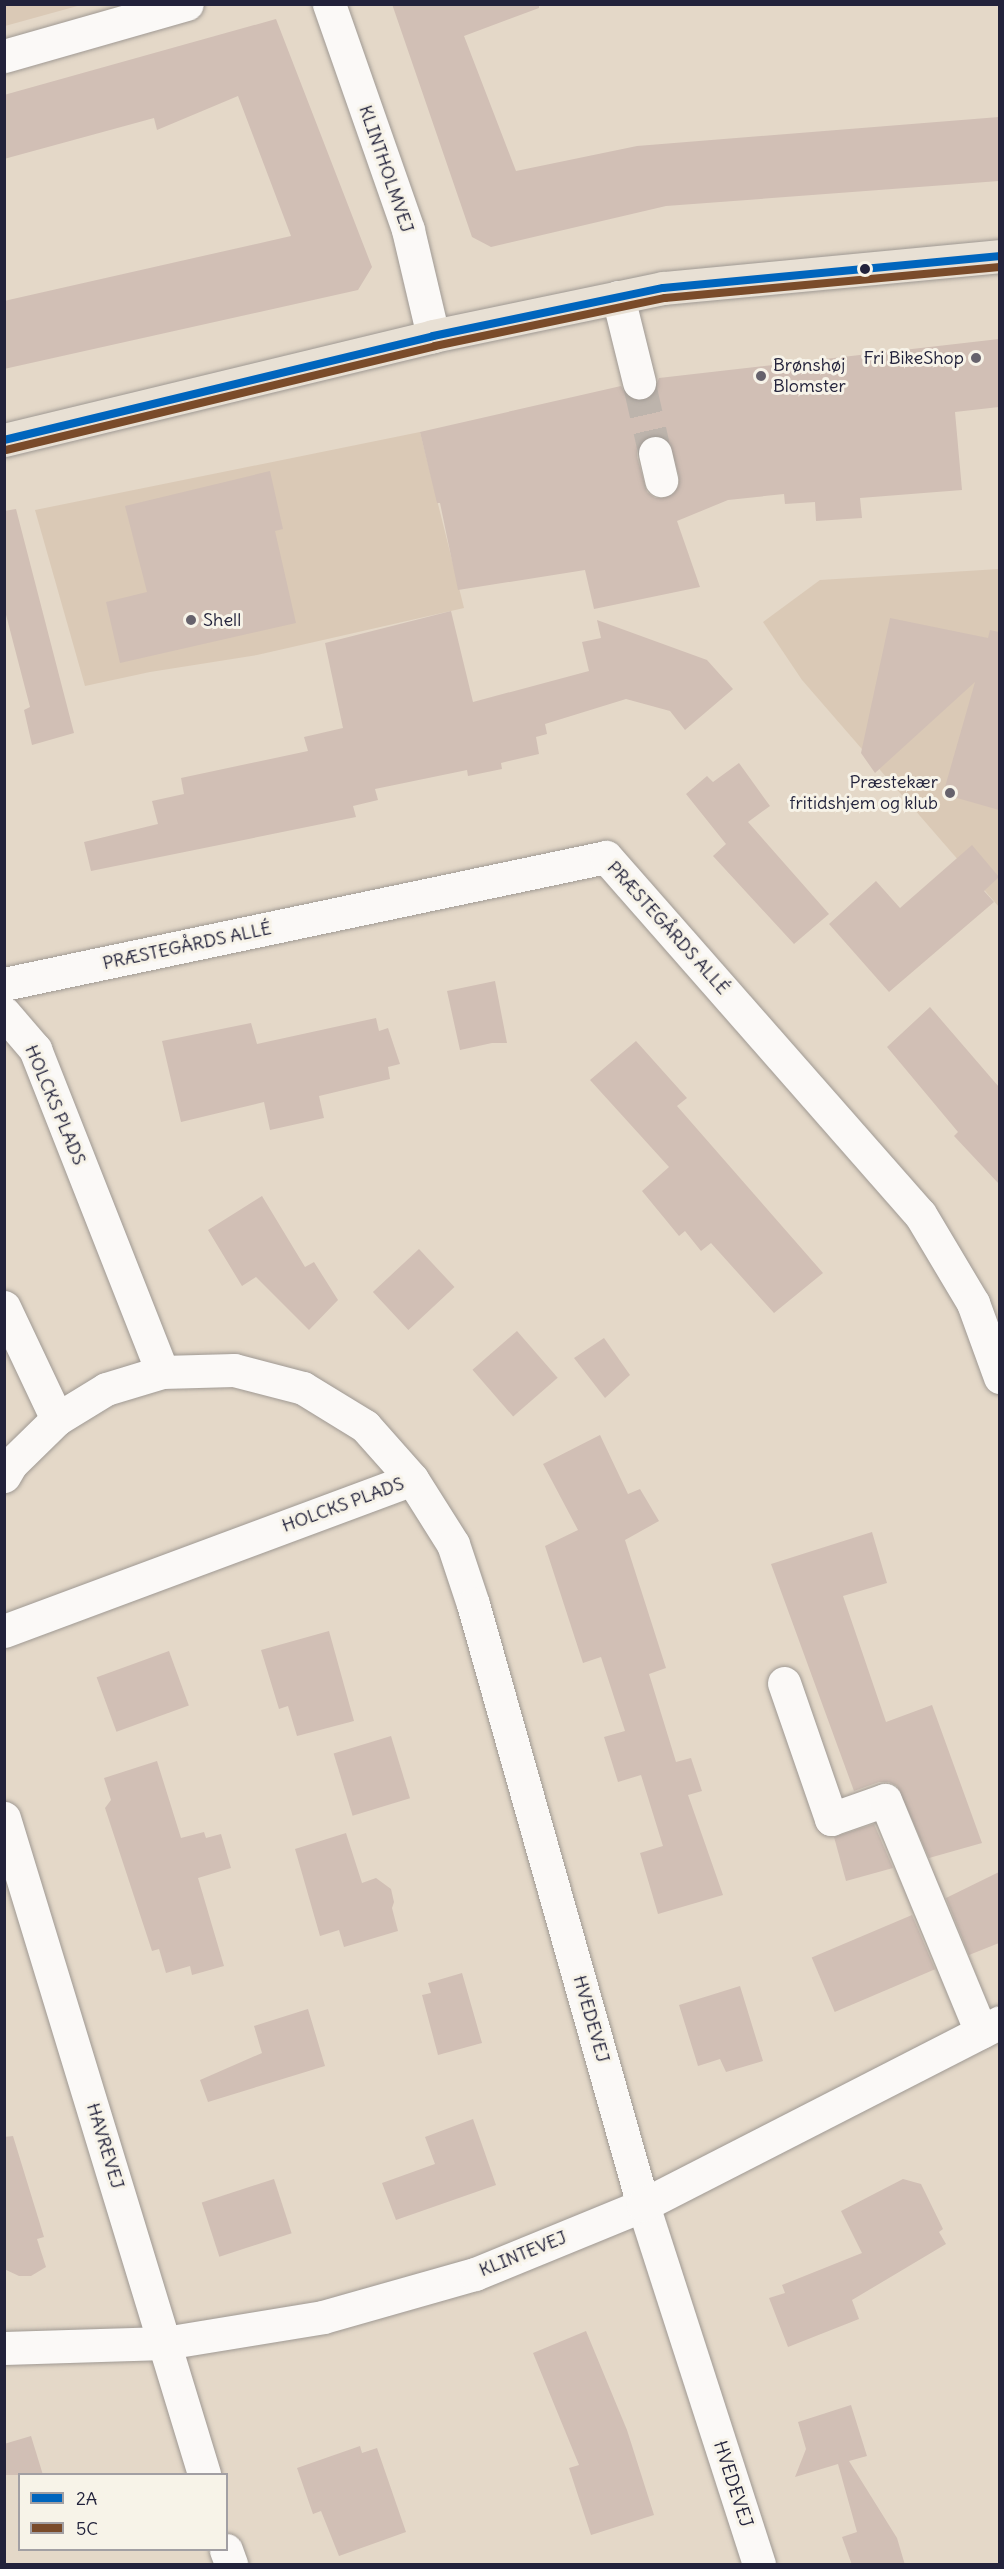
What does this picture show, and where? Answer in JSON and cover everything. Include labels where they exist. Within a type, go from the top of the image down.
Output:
[{"type":"main road","points":[[4,440],[433,336],[618,297],[675,287],[999,256]]},
{"type":"street","points":[[4,56],[187,4]]},
{"type":"street","name":"KLINTHOLMVEJ","points":[[328,4],[408,230],[433,336]]},
{"type":"street","points":[[618,297],[639,382]]},
{"type":"street","name":"PRÆSTEGÅRDS ALLÉ","points":[[4,984],[606,857],[920,1214],[973,1303],[999,1377]]},
{"type":"street","name":"HOLCKS PLADS","points":[[4,1013],[35,1049],[162,1372]]},
{"type":"street","points":[[4,1307],[57,1419]]},
{"type":"street","name":"HOLCKS PLADS","points":[[4,1476],[11,1464],[57,1419],[106,1389],[162,1372],[234,1370],[303,1388],[364,1426],[412,1479],[4,1631]]},
{"type":"street","name":"HVEDEVEJ","points":[[412,1479],[453,1544],[473,1604],[643,2205],[759,2565]]},
{"type":"street","points":[[784,1683],[831,1819],[885,1800],[990,2027]]},
{"type":"street","name":"HAVREVEJ","points":[[4,1818],[203,2473]]},
{"type":"street","name":"KLINTEVEJ","points":[[4,2348],[165,2343],[323,2317],[475,2274],[643,2205],[990,2027]]},
{"type":"shaded area","points":[[5,4],[81,4],[81,5],[5,26]]},
{"type":"shaded area","points":[[420,432],[464,608],[257,655],[150,672],[85,686],[35,510]]},
{"type":"shaded area","name":"Præstekær fritidshjem og klub","points":[[999,569],[999,907],[802,680],[763,622],[820,580]]},
{"type":"building","points":[[392,4],[539,4],[539,8],[464,36],[516,171],[637,146],[999,117],[999,181],[666,206],[491,247],[472,237]]},
{"type":"building","points":[[276,19],[372,267],[358,290],[4,369],[4,301],[291,236],[238,96],[157,130],[154,118],[4,159],[4,95]]},
{"type":"building","points":[[999,339],[999,407],[955,412],[962,490],[860,498],[862,518],[816,521],[815,502],[785,504],[784,494],[728,500],[677,521],[700,587],[594,609],[585,570],[458,590],[440,503],[437,503],[420,432],[621,386],[626,395],[633,400],[643,400],[652,395],[659,378]],"holes":[[[652,435],[661,435],[669,441],[679,476],[679,485],[674,493],[664,498],[655,498],[647,492],[637,457],[637,448],[642,440]]]},
{"type":"building","points":[[270,471],[283,529],[275,531],[296,623],[120,663],[106,602],[147,592],[125,506]]},
{"type":"building","points":[[16,509],[74,733],[32,745],[24,710],[30,707],[4,607],[4,511]]},
{"type":"building","points":[[451,611],[473,702],[589,671],[582,642],[601,638],[597,620],[707,660],[733,689],[685,730],[670,711],[626,699],[545,724],[547,734],[536,737],[539,754],[501,763],[502,769],[468,776],[467,770],[375,789],[378,800],[353,806],[356,817],[91,871],[84,842],[158,824],[152,801],[184,794],[181,778],[308,751],[304,737],[343,728],[325,643]]},
{"type":"building","points":[[890,618],[988,638],[990,630],[999,632],[999,810],[943,794],[975,682],[875,773],[861,753]]},
{"type":"building","points":[[739,763],[770,806],[748,822],[829,914],[794,944],[713,856],[726,844],[686,794],[707,776],[713,782]]},
{"type":"building","points":[[972,845],[999,877],[984,891],[994,902],[889,992],[829,924],[876,881],[900,908]]},
{"type":"building","points":[[495,981],[507,1043],[492,1043],[460,1050],[447,991]]},
{"type":"building","points":[[930,1007],[999,1087],[999,1184],[954,1136],[958,1132],[887,1047]]},
{"type":"building","points":[[376,1018],[379,1031],[388,1028],[400,1064],[388,1067],[390,1079],[319,1096],[324,1118],[270,1130],[264,1102],[181,1122],[162,1041],[251,1023],[257,1044]]},
{"type":"building","points":[[636,1041],[687,1098],[677,1106],[823,1273],[774,1313],[711,1243],[701,1251],[685,1231],[679,1236],[642,1191],[669,1167],[590,1080]]},
{"type":"building","points":[[262,1196],[305,1267],[314,1262],[338,1300],[309,1330],[256,1277],[242,1286],[208,1230]]},
{"type":"building","points":[[419,1249],[454,1287],[408,1330],[373,1292]]},
{"type":"building","points":[[517,1331],[558,1378],[513,1416],[472,1370]]},
{"type":"building","points":[[604,1338],[630,1375],[605,1398],[574,1358]]},
{"type":"building","points":[[600,1435],[628,1494],[640,1489],[659,1521],[625,1540],[666,1668],[649,1674],[676,1762],[691,1758],[702,1791],[688,1795],[723,1895],[658,1914],[640,1853],[663,1846],[641,1775],[618,1782],[604,1737],[625,1731],[601,1657],[583,1663],[545,1546],[578,1530],[543,1464]]},
{"type":"building","points":[[872,1532],[887,1583],[843,1596],[886,1722],[932,1705],[982,1843],[929,1858],[897,1786],[889,1782],[879,1782],[854,1791],[771,1564]]},
{"type":"building","points":[[329,1631],[354,1721],[297,1736],[288,1706],[279,1709],[261,1650]]},
{"type":"building","points":[[169,1651],[189,1706],[116,1732],[97,1677]]},
{"type":"building","points":[[391,1736],[410,1798],[353,1816],[334,1754]]},
{"type":"building","points":[[157,1761],[181,1838],[204,1832],[206,1838],[221,1834],[231,1868],[198,1878],[224,1966],[192,1975],[190,1966],[166,1973],[159,1949],[152,1951],[105,1808],[111,1800],[104,1778]]},
{"type":"building","points":[[874,1824],[893,1868],[846,1881],[834,1837]]},
{"type":"building","points":[[346,1833],[362,1883],[376,1878],[391,1889],[394,1902],[392,1908],[398,1931],[344,1947],[339,1930],[320,1936],[295,1849]]},
{"type":"building","points":[[999,1872],[999,1943],[969,1955],[946,1898]]},
{"type":"building","points":[[912,1915],[935,1969],[835,2012],[812,1958]]},
{"type":"building","points":[[462,1973],[482,2043],[438,2055],[422,1995],[431,1993],[428,1983]]},
{"type":"building","points":[[740,1986],[763,2061],[726,2072],[720,2059],[698,2066],[679,2005]]},
{"type":"building","points":[[308,2009],[325,2066],[208,2102],[200,2080],[262,2053],[254,2026]]},
{"type":"building","points":[[473,2119],[496,2185],[396,2220],[382,2183],[435,2164],[425,2137]]},
{"type":"building","points":[[13,2136],[44,2237],[37,2239],[46,2267],[31,2276],[19,2276],[4,2269],[4,2137]]},
{"type":"building","points":[[274,2179],[292,2233],[219,2257],[202,2202]]},
{"type":"building","points":[[903,2179],[921,2184],[943,2229],[939,2232],[946,2244],[852,2300],[859,2319],[788,2347],[769,2298],[785,2293],[782,2285],[862,2253],[841,2211]]},
{"type":"building","points":[[586,2331],[627,2430],[654,2515],[591,2535],[569,2468],[579,2465],[533,2353]]},
{"type":"building","points":[[851,2405],[867,2456],[849,2461],[897,2538],[905,2565],[852,2565],[842,2537],[857,2532],[838,2464],[795,2477],[806,2449],[798,2422]]},
{"type":"building","points":[[31,2436],[42,2473],[4,2475],[4,2444]]},
{"type":"building","points":[[360,2446],[362,2453],[377,2448],[406,2532],[339,2556],[321,2511],[313,2514],[297,2468]]},
{"type":"tunnel","points":[[639,382],[655,453]]},
{"type":"transit line","name":"2A","points":[[4,440],[433,336],[663,288],[1000,256]]},
{"type":"transit line","name":"5C","points":[[6,450],[435,346],[665,298],[1000,267]]},
{"type":"place","name":"Fri BikeShop","points":[[976,358]]},
{"type":"place","name":"Brønshøj Blomster","points":[[761,376]]},
{"type":"place","name":"Shell","points":[[191,620]]},
{"type":"place","name":"Præstekær fritidshjem og klub","points":[[950,793]]}]
